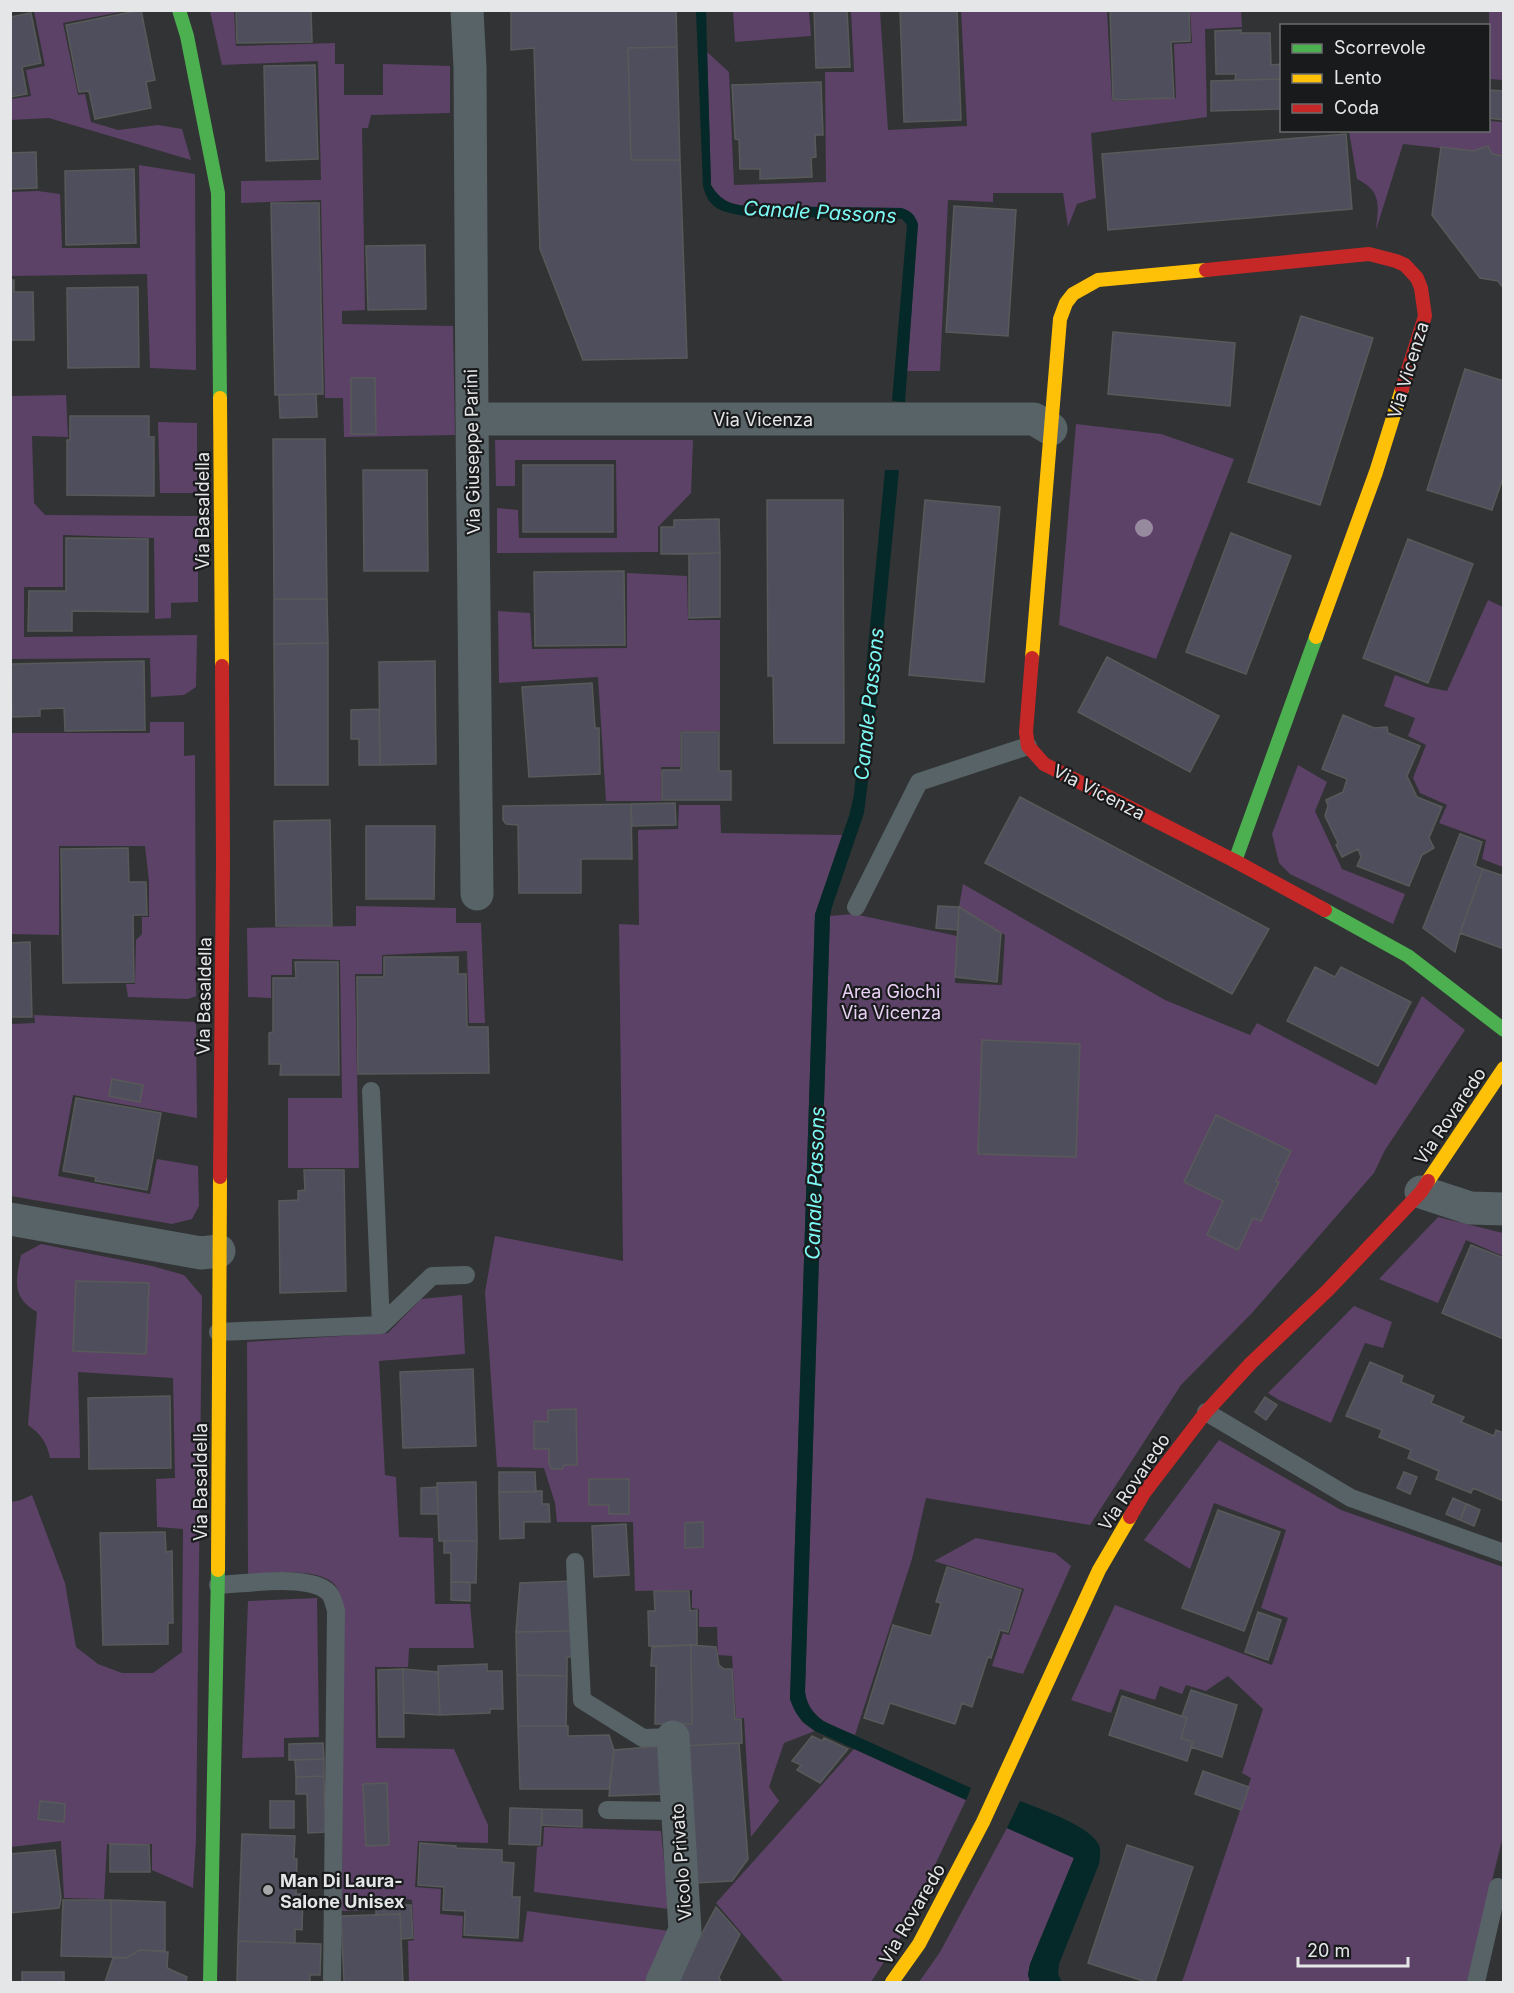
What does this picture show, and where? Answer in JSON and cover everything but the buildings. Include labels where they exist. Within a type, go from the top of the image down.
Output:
[{"type":"street","name":"Via Giuseppe Parini","points":[[468,10],[477,894]]},
{"type":"street","name":"Via Basaldella","points":[[181,12],[218,193],[223,863],[218,1585],[210,1983]]},
{"type":"street","name":"Via Vicenza","points":[[1234,861],[1376,472],[1425,316],[1423,290],[1412,270],[1396,259],[1369,254],[1098,280],[1079,288],[1066,299],[1060,319],[1026,732],[1028,746],[1044,764],[1234,861],[1408,956],[1503,1030]]},
{"type":"street","name":"Via Vicenza","points":[[472,419],[1034,419],[1051,429]]},
{"type":"street","name":"Via Rovaredo","points":[[892,1983],[919,1944],[983,1822],[1099,1570],[1144,1493],[1206,1412],[1251,1362],[1328,1290],[1421,1192],[1503,1068]]},
{"type":"street","points":[[1421,1192],[1470,1208],[1503,1209]]},
{"type":"street","points":[[10,1219],[201,1253],[219,1251]]},
{"type":"street","name":"Vicolo Privato","points":[[662,1983],[686,1930],[673,1737]]},
{"type":"lane","points":[[856,907],[919,782],[1028,746]]},
{"type":"lane","points":[[371,1092],[381,1325]]},
{"type":"lane","points":[[218,1332],[381,1325],[432,1275],[466,1275]]},
{"type":"lane","points":[[1206,1412],[1351,1498],[1503,1554]]},
{"type":"lane","points":[[576,1562],[582,1700],[643,1738],[673,1737]]},
{"type":"lane","points":[[218,1585],[299,1581],[316,1584],[330,1593],[336,1610],[332,1983]]},
{"type":"lane","points":[[607,1810],[677,1811]]},
{"type":"lane","points":[[1476,1983],[1498,1887]]},
{"type":"green space","points":[[34,11],[126,11],[63,23],[78,95],[85,94],[91,122],[118,130],[158,125],[182,129],[191,160],[49,118],[11,120],[11,99],[31,96],[26,70],[45,66]]},
{"type":"green space","points":[[210,11],[234,11],[236,46],[335,43],[335,64],[344,64],[344,95],[383,95],[383,64],[450,66],[450,113],[371,115],[368,128],[362,128],[365,310],[342,311],[342,324],[453,326],[455,435],[344,437],[343,398],[325,398],[321,200],[241,203],[241,181],[321,180],[318,61],[222,65]]},
{"type":"green space","points":[[733,11],[809,11],[811,36],[735,42]]},
{"type":"green space","points":[[851,11],[880,11],[888,130],[967,126],[961,11],[1107,11],[1112,101],[1176,98],[1174,44],[1192,43],[1190,11],[1241,11],[1242,27],[1205,29],[1207,117],[1091,133],[1096,198],[1077,204],[1068,227],[1063,193],[993,193],[993,202],[948,200],[940,371],[907,371],[918,224],[902,208],[746,206],[726,200],[711,185],[707,52],[729,72],[734,185],[826,182],[825,72],[854,72]]},
{"type":"green space","points":[[1489,11],[1503,11],[1503,80],[1490,79]]},
{"type":"green space","points":[[1490,121],[1503,122],[1503,155],[1403,144],[1376,230],[1377,200],[1371,189],[1357,179],[1349,132],[1490,132]]},
{"type":"green space","points":[[139,165],[195,174],[196,370],[150,368],[147,274],[11,276],[11,192],[38,191],[60,194],[62,248],[140,248]]},
{"type":"green space","points":[[66,395],[68,437],[32,436],[34,503],[45,515],[198,516],[198,602],[171,603],[171,618],[155,619],[154,538],[63,535],[63,587],[24,587],[24,637],[197,635],[196,687],[184,695],[151,697],[150,658],[11,659],[11,396]]},
{"type":"green space","points":[[158,422],[197,423],[197,493],[160,493]]},
{"type":"green space","points":[[1076,424],[1161,434],[1234,459],[1156,659],[1059,625]]},
{"type":"green space","points":[[495,440],[693,440],[691,493],[658,527],[658,552],[497,553],[497,508],[518,510],[519,538],[617,538],[616,460],[515,460],[515,486],[496,486]]},
{"type":"green space","points":[[627,573],[687,576],[688,620],[720,620],[720,731],[680,731],[680,767],[661,767],[661,801],[606,801],[598,677],[499,683],[498,611],[530,613],[532,649],[627,648]]},
{"type":"green space","points":[[1488,600],[1503,607],[1503,867],[1482,859],[1486,840],[1439,823],[1447,805],[1420,793],[1413,778],[1426,745],[1408,736],[1415,718],[1384,706],[1395,675],[1427,687],[1447,691]]},
{"type":"green space","points":[[150,722],[184,722],[184,756],[195,755],[196,996],[188,999],[128,997],[126,984],[135,984],[136,940],[142,934],[142,917],[149,917],[149,881],[145,846],[59,846],[59,935],[11,934],[11,733],[150,733]]},
{"type":"green space","points":[[1298,765],[1327,782],[1315,811],[1342,869],[1405,894],[1393,924],[1290,874],[1279,863],[1272,834]]},
{"type":"green space","points":[[679,805],[720,805],[721,833],[842,835],[815,915],[790,1699],[802,1722],[815,1731],[784,1743],[769,1787],[779,1801],[751,1837],[744,1718],[736,1718],[732,1656],[718,1655],[717,1627],[699,1627],[699,1609],[692,1608],[692,1590],[635,1591],[633,1522],[557,1522],[555,1503],[544,1468],[497,1467],[485,1292],[495,1236],[623,1261],[619,924],[639,925],[638,830],[678,829]]},
{"type":"green space","name":"Area Giochi Via Vicenza","points":[[963,884],[1165,1000],[1250,1035],[1257,1023],[1376,1085],[1422,996],[1465,1030],[1385,1150],[1374,1173],[1252,1313],[1181,1385],[1090,1525],[926,1498],[912,1559],[855,1735],[830,1724],[817,1715],[811,1709],[805,1692],[830,916],[854,914],[957,936],[955,983],[1002,985],[1005,935],[959,907]]},
{"type":"green space","points":[[356,906],[456,908],[456,923],[481,923],[485,1023],[469,1023],[467,951],[382,955],[382,974],[355,974],[359,1168],[288,1168],[288,1098],[342,1098],[340,960],[292,959],[292,975],[271,975],[271,998],[248,997],[247,928],[356,926]]},
{"type":"green space","points":[[34,1015],[196,1022],[197,1118],[73,1095],[58,1176],[150,1194],[157,1159],[198,1166],[199,1206],[192,1219],[172,1224],[11,1196],[10,1024],[35,1023]]},
{"type":"green space","points":[[1438,1217],[1503,1233],[1503,1256],[1466,1240],[1438,1303],[1379,1279]]},
{"type":"green space","points":[[41,1244],[152,1266],[184,1275],[202,1296],[196,1840],[193,1888],[152,1870],[152,1844],[107,1844],[104,1899],[64,1898],[61,1841],[11,1847],[11,1502],[32,1495],[65,1583],[76,1647],[98,1664],[122,1673],[153,1673],[182,1652],[183,1529],[157,1527],[156,1479],[175,1478],[173,1378],[78,1372],[80,1458],[50,1458],[43,1439],[28,1425],[37,1312],[23,1300],[17,1287],[21,1255]]},
{"type":"green space","points":[[462,1295],[465,1354],[379,1361],[385,1475],[396,1477],[399,1537],[433,1538],[435,1604],[470,1604],[474,1648],[409,1648],[408,1667],[375,1667],[376,1748],[454,1749],[488,1825],[488,1843],[418,1841],[415,1887],[441,1889],[440,1914],[463,1916],[462,1938],[523,1942],[527,1911],[669,1931],[648,1982],[409,1982],[408,1941],[414,1940],[412,1900],[392,1897],[373,1898],[373,1910],[342,1911],[343,1607],[339,1593],[328,1579],[307,1573],[248,1574],[247,1342],[388,1333],[421,1299]]},
{"type":"green space","points":[[1354,1306],[1392,1322],[1383,1348],[1365,1343],[1331,1423],[1268,1393]]},
{"type":"green space","points":[[1219,1440],[1341,1510],[1503,1567],[1503,1836],[1467,1982],[1182,1982],[1251,1778],[1242,1773],[1263,1709],[1228,1676],[1206,1691],[1186,1685],[1182,1694],[1160,1686],[1155,1700],[1120,1689],[1111,1713],[1071,1700],[1115,1605],[1272,1665],[1288,1618],[1261,1608],[1286,1530],[1214,1503],[1190,1569],[1144,1540]]},
{"type":"green space","points":[[976,1538],[1055,1553],[1071,1566],[1023,1674],[992,1666],[1003,1633],[1009,1635],[1024,1589],[934,1561]]},
{"type":"green space","points":[[317,1598],[319,1737],[284,1738],[284,1757],[242,1758],[248,1601]]},
{"type":"green space","points":[[854,1749],[966,1800],[901,1936],[871,1982],[784,1982],[716,1903]]},
{"type":"green space","points":[[544,1827],[661,1831],[669,1909],[534,1892],[537,1847],[543,1846]]},
{"type":"green space","points":[[1007,1828],[1074,1858],[1030,1964],[1028,1975],[1030,1982],[919,1982],[940,1952]]},
{"type":"water","name":"Canale Passons","points":[[696,11],[706,11],[711,185],[722,198],[746,206],[902,208],[915,218],[918,224],[905,402],[892,401],[907,225],[902,219],[744,216],[723,211],[713,205],[703,186]]},
{"type":"water","name":"Canale Passons","points":[[885,470],[899,470],[871,758],[864,813],[830,916],[805,1692],[811,1708],[823,1721],[971,1788],[966,1800],[815,1731],[800,1718],[790,1699],[815,914],[854,795]]},
{"type":"water","points":[[1020,1801],[1075,1824],[1094,1838],[1100,1847],[1099,1864],[1059,1964],[1058,1974],[1062,1982],[1030,1982],[1028,1975],[1030,1964],[1074,1858],[1007,1828]]},
{"type":"traffic: fast","points":[[179,10],[187,36],[218,193],[220,398]]},
{"type":"traffic: fast","points":[[1235,861],[1316,637]]},
{"type":"traffic: fast","points":[[1325,910],[1408,956],[1504,1030]]},
{"type":"traffic: fast","points":[[210,1982],[218,1570]]},
{"type":"traffic: slow","points":[[1032,658],[1060,319],[1066,303],[1073,294],[1098,280],[1206,270]]},
{"type":"traffic: slow","points":[[1316,637],[1376,472],[1402,389]]},
{"type":"traffic: slow","points":[[220,398],[222,666]]},
{"type":"traffic: slow","points":[[1428,1181],[1504,1068]]},
{"type":"traffic: slow","points":[[218,1570],[220,1177]]},
{"type":"traffic: slow","points":[[892,1982],[919,1944],[983,1822],[1099,1570],[1130,1517]]},
{"type":"traffic: jam","points":[[1206,270],[1369,254],[1405,265],[1417,278],[1421,288],[1425,316],[1402,389]]},
{"type":"traffic: jam","points":[[1032,658],[1026,732],[1028,746],[1044,764],[1235,861],[1325,910]]},
{"type":"traffic: jam","points":[[220,1177],[222,666]]},
{"type":"traffic: jam","points":[[1130,1517],[1144,1493],[1206,1412],[1251,1363],[1328,1290],[1421,1192],[1428,1181]]},
{"type":"place","name":"Man Di Laura- Salone Unisex","points":[[268,1890]]}]
